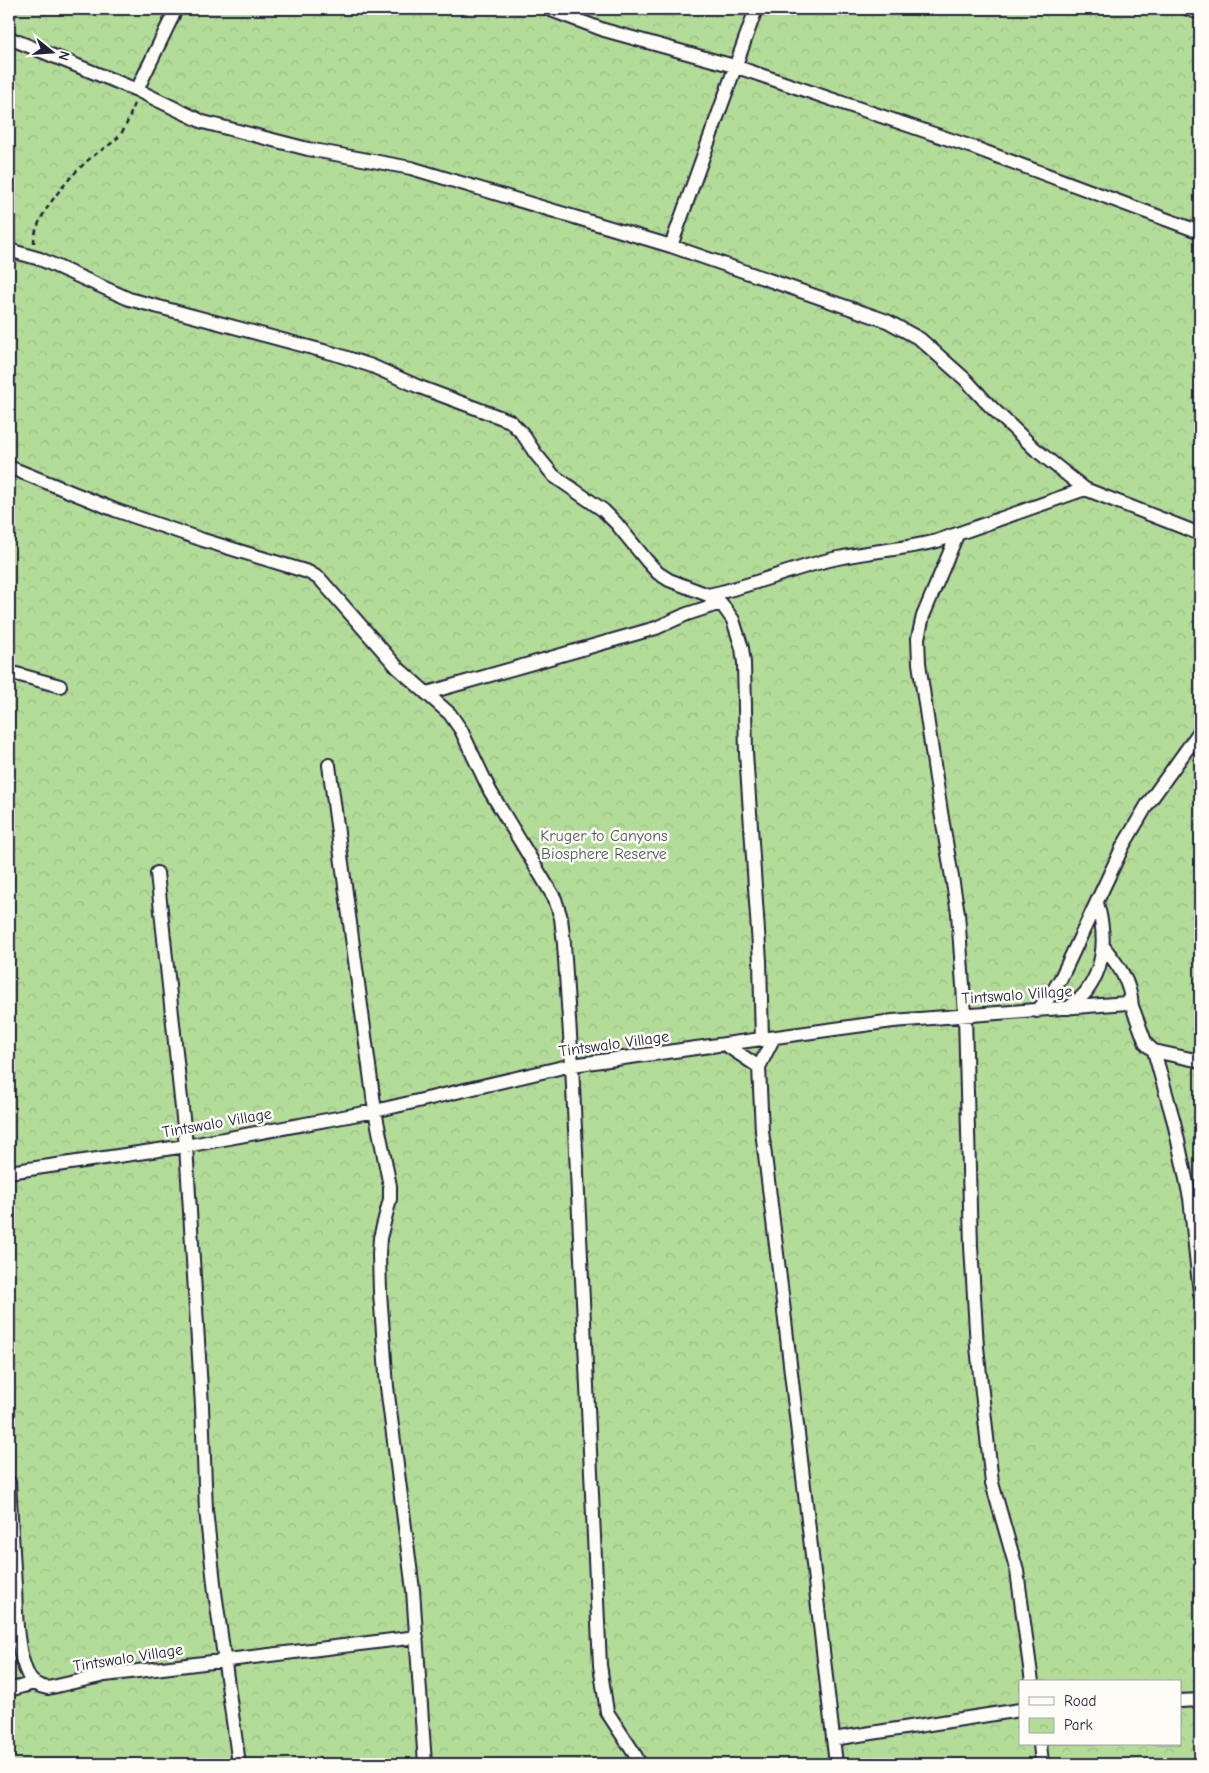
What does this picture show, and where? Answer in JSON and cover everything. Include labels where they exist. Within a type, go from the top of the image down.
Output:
[{"type":"street","points":[[137,90],[176,9]]},
{"type":"street","points":[[548,9],[604,30],[734,66],[975,148],[1200,232]]},
{"type":"street","points":[[671,246],[756,9]]},
{"type":"street","points":[[1188,9],[1200,13]]},
{"type":"street","points":[[9,38],[137,90],[203,122],[308,149],[411,168],[671,246],[887,320],[920,339],[966,380],[1035,449],[1085,489],[1200,534]]},
{"type":"street","points":[[9,250],[40,259],[129,299],[335,354],[372,366],[417,386],[510,421],[522,433],[547,469],[568,487],[603,510],[616,522],[646,562],[670,580],[708,595],[721,603],[734,620],[744,663],[746,753],[760,961],[768,1039],[758,1067],[762,1131],[836,1764]]},
{"type":"street","points":[[9,467],[115,510],[203,540],[308,572],[320,579],[398,668],[450,714],[461,730],[490,791],[555,899],[561,918],[564,944],[572,1065],[600,1665],[607,1712],[640,1764]]},
{"type":"street","points":[[708,595],[736,589],[838,558],[913,547],[957,534],[1085,489]]},
{"type":"street","points":[[957,534],[923,616],[918,644],[919,663],[958,912],[965,1015],[971,1246],[977,1347],[992,1483],[1017,1571],[1032,1680]]},
{"type":"street","points":[[428,693],[656,628],[687,614],[721,603]]},
{"type":"street","points":[[9,672],[60,686]]},
{"type":"street","points":[[1037,1011],[1062,978],[1123,846],[1147,804],[1200,731]]},
{"type":"street","points":[[329,765],[375,1111],[391,1192],[380,1238],[379,1254],[387,1387],[413,1590],[425,1764]]},
{"type":"street","points":[[157,873],[186,1146],[202,1396],[206,1510],[238,1764]]},
{"type":"street","points":[[1069,1008],[1085,993],[1100,966],[1104,946],[1098,903]]},
{"type":"street","points":[[1104,946],[1131,991],[1132,1006],[1146,1044],[1154,1051],[1200,1061]]},
{"type":"street","name":"Tintswalo Village","points":[[9,1172],[186,1146],[375,1111],[572,1065],[893,1021],[1119,1003],[1127,1003],[1132,1006]]},
{"type":"street","points":[[726,1045],[758,1067]]},
{"type":"street","points":[[1154,1051],[1174,1122],[1190,1198],[1200,1294]]},
{"type":"street","points":[[9,1482],[17,1626],[25,1667],[34,1683],[9,1690]]},
{"type":"street","name":"Tintswalo Village","points":[[34,1683],[48,1688],[105,1675],[417,1637]]},
{"type":"street","points":[[1182,1701],[1200,1700]]},
{"type":"street","points":[[833,1739],[1019,1710]]},
{"type":"street","points":[[1040,1746],[1042,1764]]},
{"type":"path","points":[[40,259],[34,246],[34,238],[44,213],[71,178],[92,157],[121,134],[137,90]]},
{"type":"green space","name":"Kruger to Canyons Biosphere Reserve","points":[[9,9],[1200,9],[1200,1764],[9,1764]]}]
